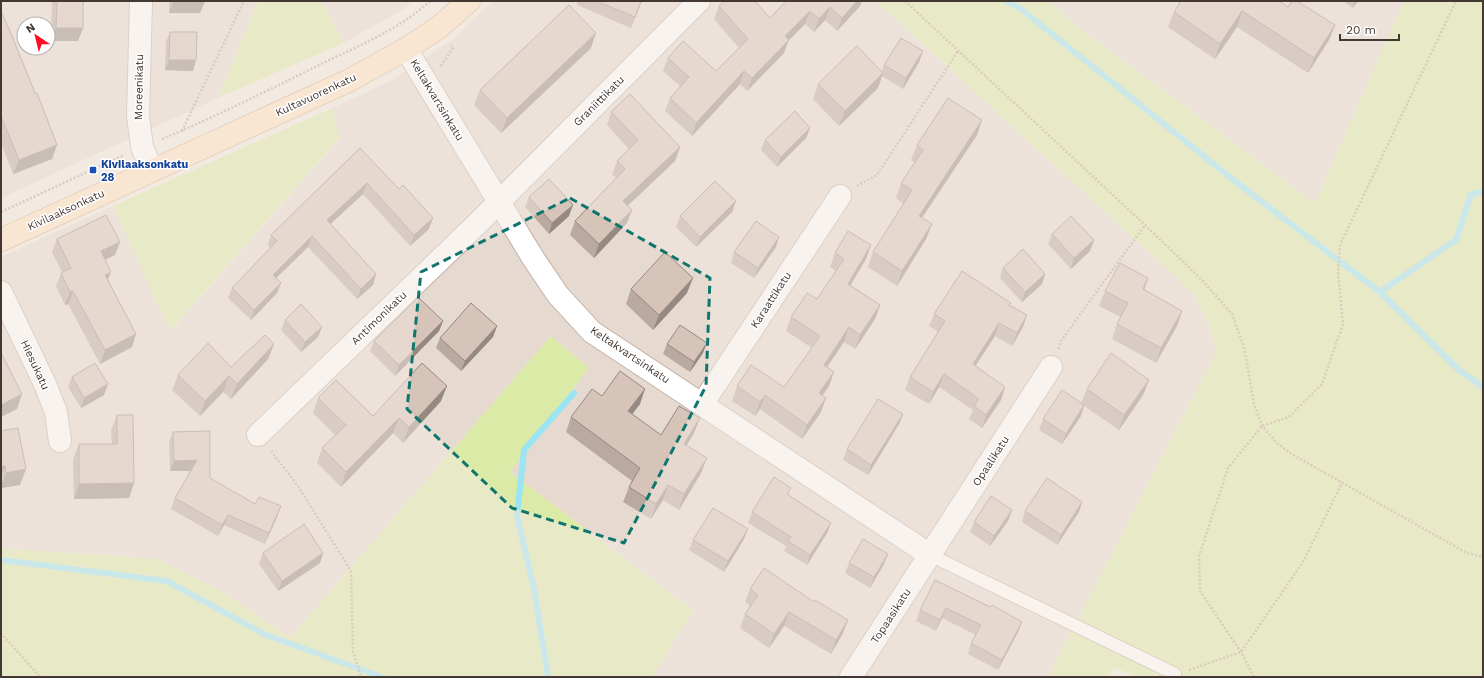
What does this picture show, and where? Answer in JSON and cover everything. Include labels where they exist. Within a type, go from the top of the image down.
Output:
[{"type":"street","name":"Moreenikatu","points":[[141,1],[138,116],[142,147],[152,170]]},
{"type":"street","name":"Kultavuorenkatu","points":[[152,170],[348,81],[438,28],[469,1]]},
{"type":"street","name":"Graniittikatu","points":[[499,201],[698,1]]},
{"type":"street","name":"Keltakvartsinkatu","points":[[406,48],[533,258],[558,295],[592,332],[930,555]]},
{"type":"street","name":"Kivilaaksonkatu","points":[[1,240],[152,170]]},
{"type":"street","name":"Karaattikatu","points":[[703,404],[840,196]]},
{"type":"street","name":"Antimonikatu","points":[[258,435],[499,201]]},
{"type":"street","name":"Hiesukatu","points":[[1,292],[45,384],[56,412],[60,441]]},
{"type":"street","name":"Opaalikatu","points":[[930,555],[1051,367]]},
{"type":"street","name":"Topaasikatu","points":[[851,677],[930,555]]},
{"type":"lane","points":[[930,555],[1175,674]]},
{"type":"path","points":[[182,131],[244,1]]},
{"type":"path","points":[[1,212],[266,92],[382,34],[430,1]]},
{"type":"path","points":[[905,1],[1145,225],[1203,281],[1232,314],[1244,347],[1254,404],[1262,426],[1278,444],[1293,455],[1465,552],[1483,557]]},
{"type":"path","points":[[1254,677],[1241,652],[1200,591],[1199,556],[1228,468],[1262,426],[1290,417],[1322,384],[1343,324],[1338,272],[1340,245],[1456,1]]},
{"type":"path","points":[[840,196],[876,175],[958,51]]},
{"type":"path","points":[[1051,367],[1061,341],[1145,225]]},
{"type":"path","points":[[258,435],[298,486],[351,572],[353,650],[361,677]]},
{"type":"path","points":[[1175,674],[1241,652],[1303,562],[1342,482]]},
{"type":"path","points":[[1,633],[40,677]]},
{"type":"highlighted area","points":[[570,198],[710,278],[706,386],[624,543],[512,508],[407,409],[421,272]]},
{"type":"shaded area","points":[[1,1],[258,1],[218,98],[1,198]]},
{"type":"shaded area","points":[[320,1],[413,1],[404,9],[343,43],[324,5]]},
{"type":"shaded area","points":[[493,1],[876,1],[1192,292],[1210,325],[1216,353],[1048,677],[652,677],[693,610],[510,472],[589,368],[551,336],[290,638],[226,594],[158,559],[1,548],[1,257],[113,206],[171,331],[340,138],[332,108],[391,81],[453,39]]},
{"type":"shaded area","points":[[1048,1],[1404,1],[1315,203],[1085,32]]},
{"type":"green space","points":[[258,1],[320,1],[324,5],[343,43],[218,98]]},
{"type":"green space","points":[[876,1],[1048,1],[1085,32],[1315,203],[1404,1],[1483,1],[1483,677],[1135,677],[1114,667],[1109,677],[1048,677],[1216,353],[1210,325],[1192,292]]},
{"type":"green space","points":[[332,108],[340,137],[170,331],[113,206]]},
{"type":"green space","points":[[551,336],[589,368],[510,472],[693,610],[652,677],[1,677],[1,548],[158,559],[226,594],[290,638]]},
{"type":"building","points":[[57,1],[83,1],[83,28],[56,28]]},
{"type":"building","points":[[596,1],[641,1],[635,17]]},
{"type":"building","points":[[725,1],[755,1],[770,18],[786,1],[857,1],[842,18],[830,7],[819,19],[810,11],[785,36],[789,40],[752,78],[744,71],[696,123],[670,98],[689,77],[668,58],[683,41],[716,71],[748,39],[719,6]]},
{"type":"building","points":[[1181,1],[1279,1],[1288,7],[1292,1],[1297,1],[1335,25],[1314,58],[1242,11],[1220,44],[1174,12]]},
{"type":"building","points":[[569,5],[596,33],[507,118],[480,90]]},
{"type":"building","points":[[1,12],[16,46],[16,56],[20,56],[35,93],[37,93],[57,145],[19,160],[1,116]]},
{"type":"building","points":[[170,32],[197,32],[196,60],[169,60]]},
{"type":"building","points":[[901,38],[923,51],[906,78],[884,65]]},
{"type":"building","points":[[857,46],[883,73],[845,111],[818,84]]},
{"type":"building","points":[[630,94],[680,147],[623,201],[632,210],[599,244],[575,221],[625,169],[617,161],[638,140],[611,112]]},
{"type":"building","points":[[948,98],[982,120],[919,216],[932,224],[902,271],[873,252],[912,190],[901,183],[923,150],[917,145]]},
{"type":"building","points":[[795,111],[810,128],[781,157],[765,140]]},
{"type":"building","points":[[360,148],[399,189],[403,185],[433,218],[414,235],[367,183],[327,220],[376,274],[361,289],[312,236],[273,275],[281,283],[254,310],[232,288],[277,241],[271,235]]},
{"type":"building","points":[[549,179],[573,205],[552,223],[529,197]]},
{"type":"building","points":[[715,181],[736,201],[700,237],[680,216]]},
{"type":"building","points":[[106,215],[120,242],[101,251],[111,272],[105,275],[136,334],[105,350],[73,291],[70,292],[61,273],[71,268],[57,239]]},
{"type":"building","points":[[1071,216],[1094,240],[1074,258],[1052,234]]},
{"type":"building","points":[[756,221],[779,237],[758,268],[734,252]]},
{"type":"building","points":[[848,231],[871,245],[848,284],[880,305],[860,335],[849,327],[824,365],[834,372],[819,393],[826,398],[807,425],[765,395],[760,402],[737,386],[751,365],[784,387],[820,336],[791,317],[807,293],[817,299],[844,259],[835,253]]},
{"type":"building","points":[[1023,249],[1045,274],[1025,292],[1003,268]]},
{"type":"building","points":[[665,252],[693,278],[659,315],[631,289]]},
{"type":"building","points":[[1120,263],[1148,278],[1143,289],[1182,311],[1161,348],[1117,324],[1128,303],[1105,291]]},
{"type":"building","points":[[962,271],[1011,303],[1009,305],[1027,315],[1017,333],[999,323],[973,364],[1005,387],[986,415],[974,406],[979,399],[944,374],[933,392],[910,377],[945,321],[934,314]]},
{"type":"building","points":[[418,297],[443,321],[399,365],[374,341]]},
{"type":"building","points":[[471,303],[497,326],[465,361],[440,338]]},
{"type":"building","points":[[301,304],[322,327],[305,342],[285,320]]},
{"type":"building","points":[[680,325],[707,343],[694,362],[667,344]]},
{"type":"building","points":[[265,335],[274,344],[237,384],[229,376],[205,401],[178,375],[208,343],[231,367]]},
{"type":"building","points":[[1,353],[22,394],[1,405]]},
{"type":"building","points":[[1111,353],[1149,380],[1124,415],[1087,389]]},
{"type":"building","points":[[95,363],[108,384],[84,398],[72,377]]},
{"type":"building","points":[[422,363],[447,386],[409,427],[399,418],[346,472],[322,448],[346,425],[318,398],[336,380],[373,416]]},
{"type":"building","points":[[620,371],[645,389],[628,411],[661,435],[679,406],[700,418],[684,444],[707,458],[684,494],[668,485],[656,504],[629,487],[640,468],[571,417],[592,389],[602,396]]},
{"type":"building","points":[[1062,390],[1084,405],[1066,434],[1043,419]]},
{"type":"building","points":[[878,399],[903,414],[871,465],[847,449]]},
{"type":"building","points":[[117,415],[133,415],[134,483],[79,484],[79,444],[117,444]]},
{"type":"building","points":[[18,428],[26,469],[6,473],[5,466],[1,467],[1,431]]},
{"type":"building","points":[[210,431],[210,478],[255,504],[259,497],[281,506],[269,533],[228,515],[222,525],[175,498],[197,460],[174,461],[173,432]]},
{"type":"building","points":[[774,477],[791,488],[787,494],[831,523],[810,555],[788,541],[791,537],[752,512]]},
{"type":"building","points":[[1047,478],[1082,502],[1061,535],[1025,511]]},
{"type":"building","points":[[991,496],[1012,510],[994,536],[974,522]]},
{"type":"building","points":[[713,508],[748,529],[728,561],[693,540]]},
{"type":"building","points":[[304,524],[323,553],[282,581],[263,553]]},
{"type":"building","points":[[863,539],[888,554],[874,577],[849,563]]},
{"type":"building","points":[[764,568],[814,602],[815,600],[848,620],[836,640],[789,612],[774,634],[745,614],[758,595],[750,589]]},
{"type":"building","points":[[935,580],[990,607],[992,605],[1022,622],[1002,660],[971,643],[981,625],[946,608],[940,620],[920,610]]},
{"type":"waterway","points":[[1006,1],[1021,9],[1236,182],[1380,292],[1459,370],[1483,387]]},
{"type":"waterway","points":[[1380,292],[1456,240],[1471,194],[1483,192]]},
{"type":"waterway","points":[[548,677],[534,589],[517,516],[524,450],[574,393]]},
{"type":"waterway","points":[[1,560],[167,581],[266,635],[382,677]]},
{"type":"place","name":"Kivilaaksonkatu 28","points":[[93,170]]}]
